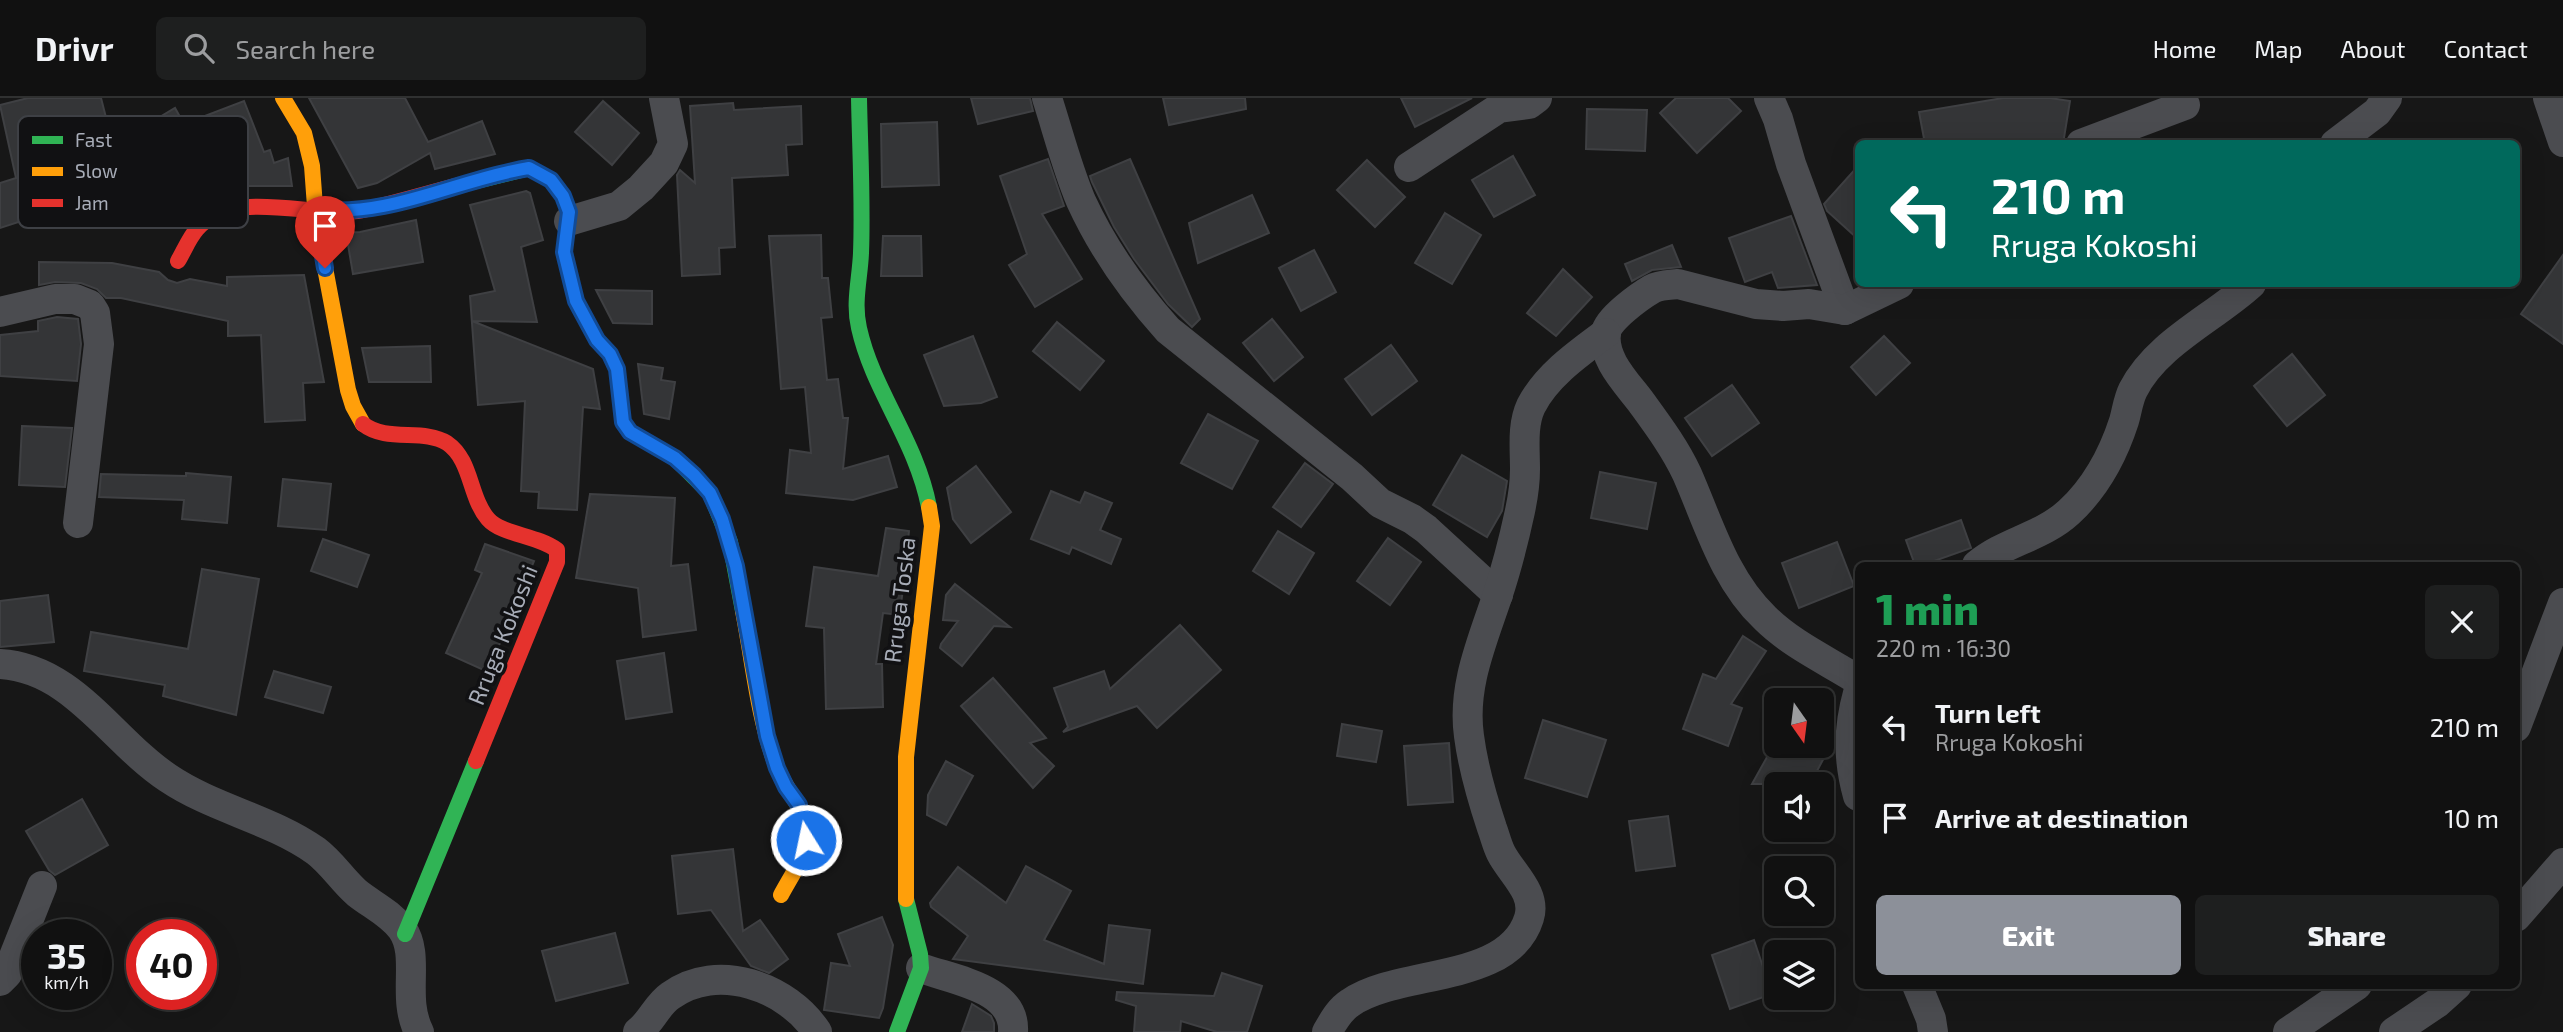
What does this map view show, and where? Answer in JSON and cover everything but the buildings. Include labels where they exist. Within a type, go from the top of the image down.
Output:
[{"type":"street","name":"Rruga Kokoshi","points":[[284,98],[304,133],[312,166],[315,209],[354,413],[363,426],[382,433],[445,442],[457,454],[488,519],[497,527],[547,540],[557,550],[558,562],[405,934]]},
{"type":"street","points":[[569,221],[619,206],[641,188],[664,163],[673,144],[664,98]]},
{"type":"street","name":"Rruga Toska","points":[[859,98],[861,253],[856,309],[859,328],[868,358],[912,449],[925,488],[932,526],[906,757],[905,894],[921,968]]},
{"type":"street","points":[[1047,98],[1080,200],[1102,243],[1126,279],[1168,330],[1342,469],[1373,497],[1426,529],[1498,595]]},
{"type":"street","points":[[1409,167],[1499,108],[1529,104],[1537,98]]},
{"type":"street","points":[[1769,98],[1795,177],[1845,310]]},
{"type":"street","points":[[2340,140],[2377,112],[2387,98]]},
{"type":"street","points":[[2548,98],[2563,142]]},
{"type":"street","points":[[2092,140],[2185,105]]},
{"type":"street","points":[[248,209],[265,207],[337,212],[378,207],[529,168],[551,180],[563,196],[569,212],[564,252],[576,301],[597,340],[610,354],[617,369],[623,422],[630,432],[675,458],[702,484],[710,493],[730,542],[767,736],[777,768],[799,805],[804,821],[806,840],[800,859],[781,895]]},
{"type":"street","points":[[178,261],[197,228]]},
{"type":"street","points":[[1855,678],[1792,639],[1765,619],[1748,599],[1730,574],[1719,552],[1686,472],[1668,441],[1610,360],[1606,333],[1609,323],[1653,288],[1678,284],[1756,304],[1783,306],[1809,303],[1845,310],[1893,287]]},
{"type":"street","points":[[1982,562],[1998,551],[2045,530],[2068,513],[2091,489],[2124,422],[2132,391],[2154,360],[2247,287]]},
{"type":"street","points":[[0,312],[55,299],[75,299],[90,305],[95,313],[99,344],[78,523]]},
{"type":"street","points":[[1327,1032],[1348,1004],[1366,994],[1394,984],[1479,965],[1494,958],[1523,933],[1530,916],[1530,905],[1525,891],[1500,852],[1479,785],[1466,711],[1475,660],[1498,595],[1520,509],[1525,473],[1525,422],[1541,390],[1564,366],[1606,333]]},
{"type":"street","points":[[2520,716],[2563,603]]},
{"type":"street","points":[[0,664],[30,670],[53,679],[73,693],[143,759],[168,778],[195,794],[314,850],[359,894],[391,917],[405,934],[410,946],[409,995],[418,1032]]},
{"type":"street","points":[[1855,704],[1849,740],[1850,765],[1855,784]]},
{"type":"street","points":[[2520,912],[2563,863]]},
{"type":"street","points":[[0,981],[7,974],[42,886]]},
{"type":"street","points":[[897,1032],[921,968],[993,994],[1005,1003],[1011,1012],[1013,1032]]},
{"type":"street","points":[[638,1032],[669,997],[688,986],[711,979],[735,981],[778,996],[792,1004],[817,1032]]},
{"type":"street","points":[[1919,989],[1931,1019],[1933,1032]]},
{"type":"street","points":[[2288,1032],[2351,989]]},
{"type":"street","points":[[2394,1032],[2453,989]]},
{"type":"traffic: fast","points":[[859,98],[862,234],[857,319],[865,351],[915,460],[929,507]]},
{"type":"traffic: fast","points":[[460,185],[529,168],[551,180],[563,196],[569,212],[564,252],[576,301],[597,340],[610,354],[617,369],[623,422],[630,432],[675,458],[710,493],[730,542],[743,611]]},
{"type":"traffic: fast","points":[[405,934],[476,761]]},
{"type":"traffic: fast","points":[[897,1032],[921,968],[906,899]]},
{"type":"traffic: slow","points":[[283,98],[304,133],[312,166],[316,220],[348,390],[363,424]]},
{"type":"traffic: slow","points":[[906,899],[906,757],[932,526],[929,507]]},
{"type":"traffic: slow","points":[[743,611],[770,749],[781,777],[805,821],[806,841],[802,855],[781,895]]},
{"type":"traffic: jam","points":[[248,207],[357,211],[460,185]]},
{"type":"traffic: jam","points":[[178,261],[198,228]]},
{"type":"traffic: jam","points":[[363,424],[383,433],[427,436],[447,443],[461,459],[477,500],[488,519],[502,528],[557,550],[557,562],[476,761]]},
{"type":"route","points":[[325,268],[315,209],[355,212],[529,168],[551,180],[563,196],[569,212],[564,252],[576,301],[586,323],[610,354],[617,369],[623,422],[630,432],[675,458],[694,475],[710,493],[722,519],[736,566],[767,736],[777,768],[799,805],[806,840]]}]
